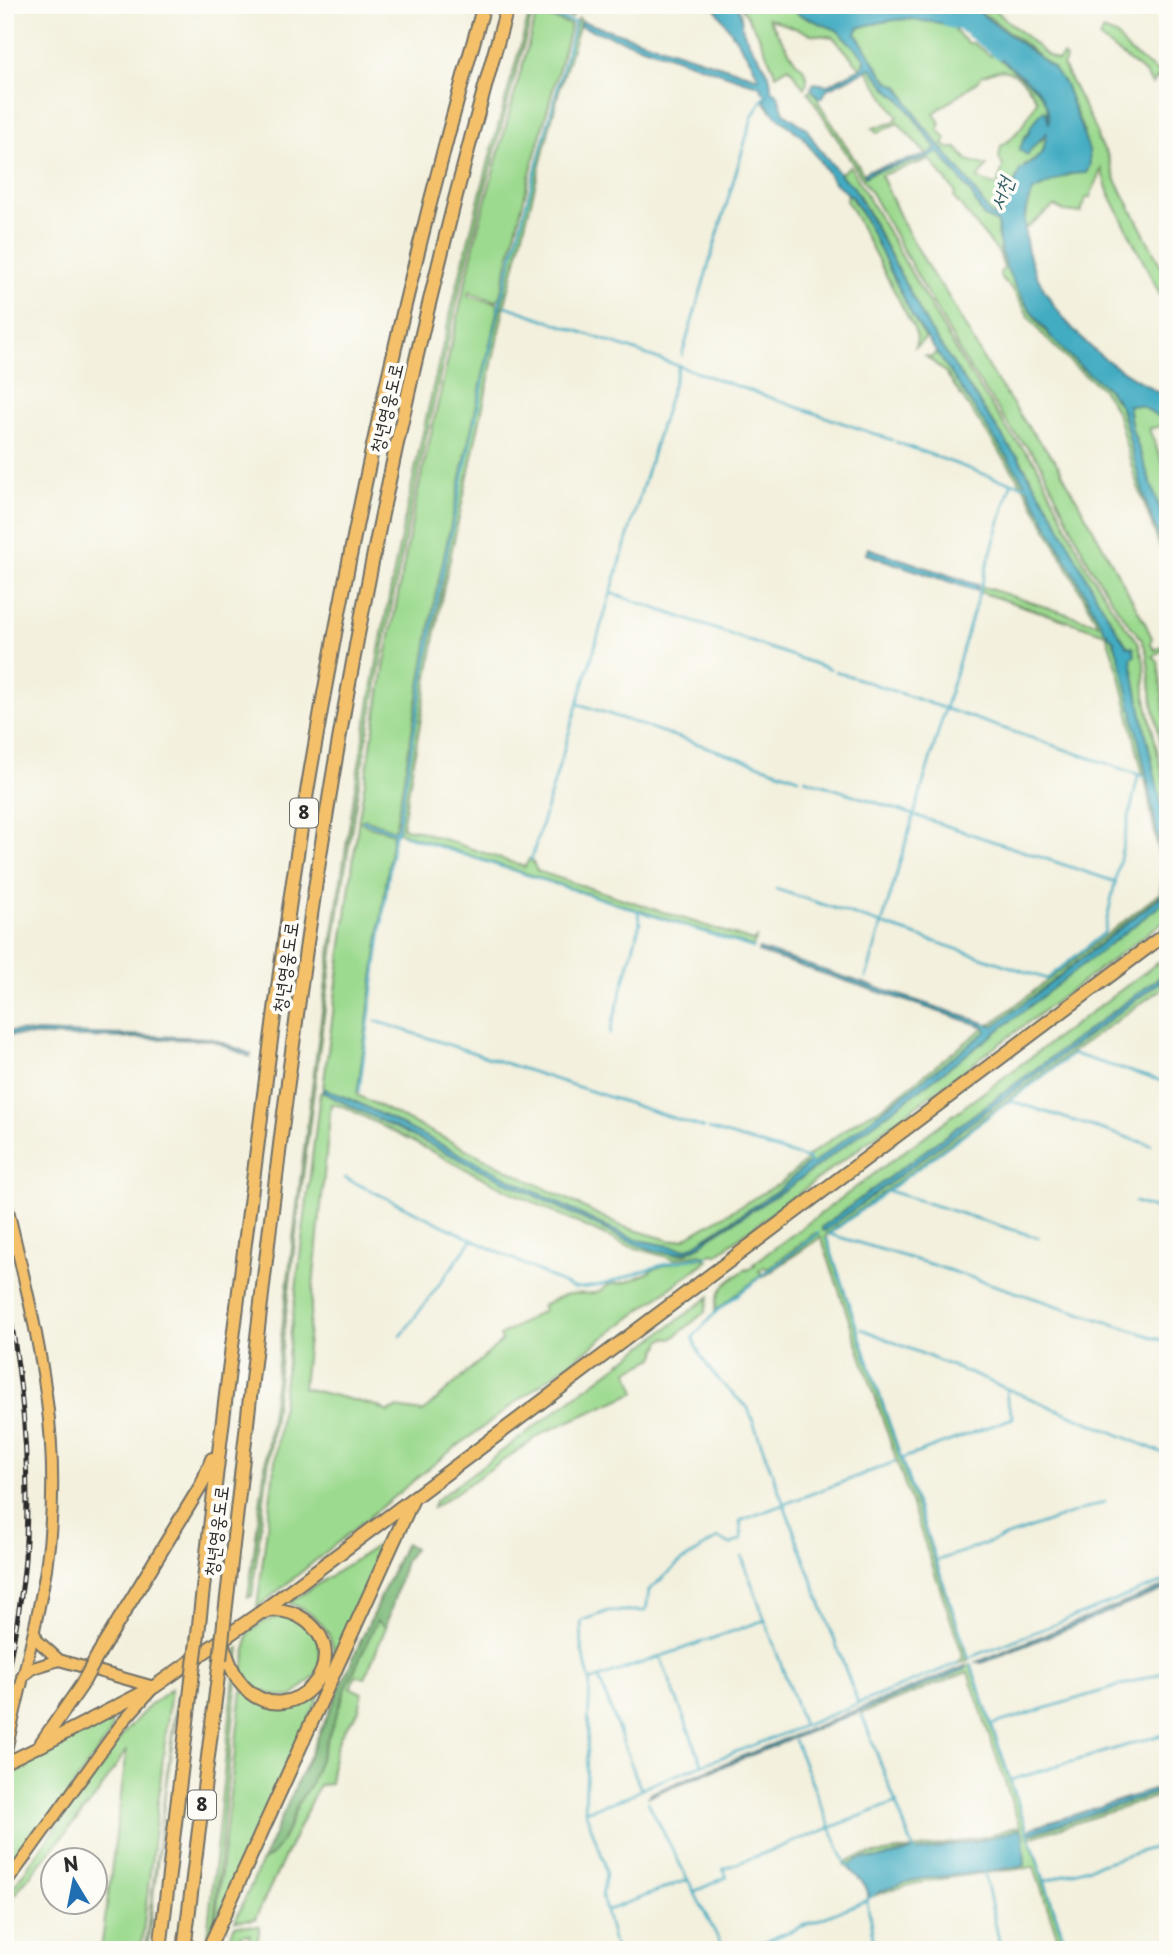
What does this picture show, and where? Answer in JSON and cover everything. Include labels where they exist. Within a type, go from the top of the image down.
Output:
[{"type":"highway","name":"청년영웅도로","points":[[160,1950],[219,1439],[276,999],[304,810],[357,521],[394,354],[437,178],[484,5]]},
{"type":"highway","name":"청년영웅도로","points":[[184,1950],[223,1653],[225,1614],[300,1002],[327,814],[347,696],[388,489],[426,321],[508,5]]},
{"type":"highway","points":[[40,1746],[154,1687],[260,1613],[1168,932]]},
{"type":"highway","points":[[40,1746],[81,1686],[202,1484],[219,1439]]},
{"type":"highway","points":[[208,1950],[413,1498]]},
{"type":"highway","points":[[223,1653],[238,1679],[257,1697],[269,1701],[293,1699],[316,1685],[321,1676],[324,1656],[323,1646],[314,1628],[298,1616],[285,1611],[260,1613]]},
{"type":"main road","points":[[5,1197],[45,1372],[52,1449],[46,1569],[22,1677],[11,1756]]},
{"type":"main road","points":[[5,1885],[121,1724],[154,1687],[59,1660],[38,1641],[34,1632]]},
{"type":"main road","points":[[22,1677],[33,1668],[59,1660]]},
{"type":"main road","points":[[5,1763],[11,1756],[40,1746]]},
{"type":"green space","points":[[532,5],[535,5],[488,176],[446,348],[391,607],[355,806],[322,1031],[252,1596],[248,1597],[332,940],[382,634],[449,318]]},
{"type":"green space","points":[[539,5],[576,5],[572,18],[547,11],[543,15],[571,25],[499,299],[497,301],[472,294],[471,291],[468,293],[469,297],[497,303],[498,306],[435,597],[395,830],[365,819],[361,821],[393,833],[357,1095],[621,1226],[672,1241],[683,1239],[782,1182],[805,1162],[807,1157],[861,1118],[883,1107],[985,1027],[987,1029],[986,1033],[780,1189],[684,1249],[638,1240],[608,1228],[323,1088],[359,817],[417,495],[478,228]]},
{"type":"green space","points":[[740,5],[787,5],[800,15],[837,30],[865,58],[864,65],[861,68],[833,37],[811,34],[768,18],[804,70],[806,85],[804,88],[789,67],[776,75],[758,34]]},
{"type":"green space","points":[[989,5],[1047,55],[1058,61],[1063,55],[1066,59],[1063,66],[1096,130],[1115,178],[1168,280],[1168,311],[1108,191],[1101,169],[1090,197],[1085,199],[1081,213],[1064,211],[1054,206],[1025,229],[1025,215],[1033,191],[1039,186],[1077,172],[1084,132],[1065,84],[1052,67],[989,17],[965,6]]},
{"type":"green space","points":[[579,18],[581,21],[560,87],[504,308],[442,596],[402,828],[417,830],[525,867],[529,859],[532,860],[537,871],[753,941],[757,937],[753,947],[398,832],[445,566],[472,434],[528,196]]},
{"type":"green space","points":[[907,19],[973,27],[998,57],[1033,86],[1045,103],[1049,113],[1049,126],[1046,112],[1043,111],[1030,135],[1031,147],[1042,140],[1048,131],[1043,151],[1035,160],[1026,164],[1010,190],[1002,216],[990,214],[966,178],[919,120],[899,86],[890,83],[882,74],[856,34],[858,28]],"holes":[[[957,26],[980,40],[992,53],[991,56],[973,43],[968,43],[955,31]],[[998,70],[1016,75],[1026,83],[1037,100],[1022,126],[1001,146],[999,158],[1003,166],[997,186],[977,179],[987,166],[967,160],[957,148],[948,148],[943,144],[946,139],[938,129],[940,123],[934,113],[981,76]]]},
{"type":"green space","points":[[1103,30],[1116,35],[1128,50],[1168,80],[1168,87],[1157,78],[1152,84],[1145,73],[1099,38]]},
{"type":"green space","points":[[871,68],[900,99],[936,149],[927,155],[898,123],[877,133],[873,128],[892,123],[898,117],[866,69]]},
{"type":"green space","points":[[812,90],[865,177],[872,172],[927,158],[939,152],[971,193],[984,217],[998,223],[997,234],[1001,247],[1023,300],[1042,328],[1082,369],[1099,379],[1120,406],[1168,564],[1134,475],[1118,415],[1101,388],[1075,367],[1029,317],[1014,291],[1000,277],[1000,272],[1004,269],[999,253],[954,198],[955,192],[932,162],[929,160],[881,175],[903,223],[989,369],[1031,431],[1055,460],[1145,623],[1152,638],[1150,644],[1155,650],[1168,643],[1168,647],[1153,656],[1158,661],[1168,742],[1168,778],[1152,699],[1147,654],[1142,640],[1119,611],[1090,566],[1039,460],[1014,433],[965,361],[873,196],[808,92]]},
{"type":"green space","points":[[850,166],[963,363],[1011,435],[1036,463],[1087,568],[1138,642],[1144,662],[1145,695],[1168,800],[1168,830],[1127,646],[1084,576],[1054,517],[1018,456],[930,330],[859,195],[840,174]]},
{"type":"green space","points":[[848,193],[867,223],[926,338],[915,347],[917,337],[914,329],[846,201]]},
{"type":"green space","points":[[937,351],[1026,485],[1112,640],[1131,698],[1146,776],[1143,775],[1120,676],[1106,634],[980,592],[981,586],[1098,624],[1025,489],[945,372],[926,356],[932,357]]},
{"type":"green space","points":[[1128,404],[1142,406],[1168,423],[1168,429],[1164,425],[1149,429],[1168,477],[1168,533],[1132,429]]},
{"type":"green space","points":[[1145,777],[1163,867],[1168,866],[1168,870],[1164,872],[1165,892],[999,1023],[994,1026],[988,1024],[1160,893],[1162,876]]},
{"type":"green space","points":[[1168,898],[1168,918],[716,1255],[699,1254],[674,1259],[625,1245],[509,1191],[345,1107],[331,1104],[303,1388],[377,1406],[388,1412],[396,1408],[423,1412],[502,1341],[500,1336],[544,1310],[542,1306],[569,1294],[600,1291],[608,1285],[627,1282],[650,1270],[680,1260],[708,1260],[444,1456],[257,1608],[320,1093],[626,1240],[675,1254],[685,1254],[792,1185],[990,1037]]},
{"type":"green space","points":[[1168,955],[1168,971],[822,1227],[825,1230],[1168,976],[1168,984],[827,1234],[826,1238],[968,1660],[959,1663],[963,1656],[821,1237],[762,1278],[818,1234],[815,1233],[767,1269],[764,1267],[759,1271],[762,1273],[759,1277],[715,1311],[718,1296],[733,1278],[755,1265],[753,1264]]},
{"type":"green space","points":[[709,1297],[705,1312],[672,1339],[665,1338],[661,1341],[654,1358],[628,1371],[636,1392],[545,1432],[433,1508],[435,1501]]},
{"type":"green space","points":[[389,1538],[334,1665],[332,1643],[324,1626],[309,1613],[289,1603]]},
{"type":"green space","points":[[405,1543],[414,1548],[405,1561],[386,1627],[377,1621],[346,1688],[310,1786],[303,1794],[278,1847],[262,1861]]},
{"type":"green space","points":[[281,1616],[299,1619],[319,1639],[321,1670],[292,1697],[264,1692],[243,1672],[248,1634],[263,1622]]},
{"type":"green space","points":[[377,1620],[386,1627],[365,1678],[356,1675],[351,1688],[362,1693],[361,1702],[357,1713],[339,1739],[330,1784],[319,1785],[255,1919],[235,1921],[262,1861],[278,1847],[303,1794],[310,1786],[346,1688]]},
{"type":"green space","points":[[240,1648],[212,1943],[206,1947],[237,1649]]},
{"type":"green space","points":[[970,1664],[1067,1950],[1062,1950],[1034,1867],[929,1881],[868,1898],[880,1891],[918,1880],[1025,1865],[1022,1837],[982,1839],[866,1859],[848,1867],[844,1864],[860,1856],[988,1836],[1020,1827],[968,1672],[861,1714],[861,1711],[966,1669],[965,1666]]},
{"type":"green space","points":[[324,1685],[215,1926],[242,1690],[275,1707],[294,1708],[304,1704]]},
{"type":"green space","points":[[171,1689],[141,1950],[101,1950],[105,1916],[108,1916],[108,1896],[127,1749],[95,1798],[55,1846],[43,1846],[125,1732],[151,1704]]},
{"type":"green space","points":[[180,1693],[147,1950],[145,1950],[177,1695]]},
{"type":"green space","points":[[109,1721],[112,1726],[110,1734],[18,1864],[5,1858],[5,1809],[13,1769]]},
{"type":"green space","points":[[1168,1789],[1168,1793],[1032,1837],[1030,1831],[1032,1833]]},
{"type":"green space","points":[[38,1852],[38,1866],[5,1909],[5,1898]]},
{"type":"green space","points":[[235,1925],[260,1926],[256,1950],[247,1950],[250,1934],[238,1939],[231,1950],[224,1950]]},
{"type":"water","points":[[713,5],[736,5],[747,38],[765,66],[771,90],[778,95],[784,113],[806,128],[842,177],[853,186],[930,330],[1018,456],[1055,517],[1107,615],[1127,646],[1133,647],[1135,655],[1131,659],[1135,680],[1168,830],[1168,866],[1163,867],[1147,778],[1114,641],[1105,631],[1026,485],[913,317],[852,197],[834,182],[803,137],[775,115],[764,101],[767,94],[760,86],[579,26],[581,21],[759,78],[751,61]]},
{"type":"water","points":[[787,5],[839,5],[855,9],[867,5],[972,7],[1052,67],[1065,84],[1089,150],[1090,165],[1086,173],[1069,174],[1033,191],[1025,216],[1029,254],[1045,291],[1081,338],[1128,374],[1162,395],[1168,392],[1168,423],[1142,406],[1128,405],[1132,429],[1168,533],[1168,557],[1147,505],[1119,404],[1106,388],[1067,354],[1025,302],[1004,262],[998,223],[984,217],[971,193],[939,152],[927,158],[873,172],[865,177],[864,174],[869,170],[927,155],[936,148],[900,99],[871,68],[827,89],[823,97],[819,98],[811,88],[814,83],[828,85],[861,68],[865,58],[837,30],[800,15]],"holes":[[[907,19],[973,27],[1006,64],[1039,92],[1048,112],[1049,124],[1046,112],[1043,111],[1031,126],[1019,150],[1028,155],[1047,132],[1043,151],[1020,170],[1002,216],[997,217],[990,214],[966,178],[919,120],[898,86],[890,83],[882,74],[856,34],[858,28],[864,26]]]},
{"type":"water","points":[[868,548],[978,585],[977,591],[866,554]]},
{"type":"water","points":[[1168,870],[1168,898],[1163,903],[792,1185],[690,1251],[670,1253],[626,1240],[322,1092],[323,1088],[354,1101],[608,1228],[638,1240],[684,1249],[780,1189],[809,1163],[812,1164],[986,1032],[985,1027],[758,952],[759,949],[994,1026],[1160,897],[1165,892],[1164,871]]},
{"type":"water","points":[[1168,971],[1168,976],[825,1231],[822,1230],[822,1227]]},
{"type":"water","points":[[5,1031],[211,1038],[251,1054],[250,1057],[211,1040],[5,1035]]},
{"type":"water","points":[[1168,1585],[1168,1588],[982,1663],[977,1662]]},
{"type":"water","points":[[965,1666],[966,1669],[649,1796],[651,1793]]},
{"type":"water","points":[[1168,1785],[1168,1789],[1032,1833],[1030,1831],[1031,1828]]},
{"type":"water","points":[[1020,1829],[1023,1833],[1025,1865],[919,1879],[868,1897],[864,1884],[848,1867],[859,1859],[887,1857],[913,1850],[916,1852],[983,1840]]},
{"type":"waterway","points":[[359,1091],[394,836],[397,832],[437,597],[500,303],[575,23],[546,14]]},
{"type":"waterway","name":"서천","points":[[949,21],[963,24],[1000,52]]},
{"type":"waterway","points":[[682,355],[753,115],[766,93]]},
{"type":"waterway","points":[[506,306],[892,440]]},
{"type":"waterway","points":[[531,860],[679,365]]},
{"type":"waterway","points":[[896,442],[997,479],[1028,486]]},
{"type":"waterway","points":[[866,978],[1011,484]]},
{"type":"waterway","points":[[611,593],[830,669]]},
{"type":"waterway","points":[[835,671],[1146,777]]},
{"type":"waterway","points":[[579,704],[799,778]]},
{"type":"waterway","points":[[776,889],[1047,979],[1104,933],[1138,776]]},
{"type":"waterway","points":[[805,779],[1116,882]]},
{"type":"waterway","points":[[363,821],[396,832]]},
{"type":"waterway","points":[[403,835],[753,948]]},
{"type":"waterway","points":[[610,1033],[640,923],[638,912]]},
{"type":"waterway","points":[[376,1021],[704,1128]]},
{"type":"waterway","points":[[829,1234],[1073,1054],[1168,1083]]},
{"type":"waterway","points":[[1011,1101],[1151,1145]]},
{"type":"waterway","points":[[709,1129],[808,1159],[810,1164]]},
{"type":"waterway","points":[[345,1178],[573,1288],[600,1285],[653,1267],[707,1257]]},
{"type":"waterway","points":[[889,1191],[1039,1238]]},
{"type":"waterway","points":[[1135,1202],[1168,1213]]},
{"type":"waterway","points":[[818,1233],[718,1310],[693,1337],[708,1367],[748,1408],[858,1703]]},
{"type":"waterway","points":[[829,1234],[1168,1342]]},
{"type":"waterway","points":[[827,1239],[969,1658],[1168,1580]]},
{"type":"waterway","points":[[401,1336],[472,1240]]},
{"type":"waterway","points":[[862,1329],[1168,1455]]},
{"type":"waterway","points":[[901,1459],[1013,1418],[1006,1388]]},
{"type":"waterway","points":[[618,1950],[614,1944],[602,1896],[606,1874],[604,1861],[585,1811],[590,1681],[582,1651],[581,1621],[609,1611],[646,1611],[649,1590],[678,1564],[718,1538],[730,1545],[742,1539],[740,1521],[895,1462]]},
{"type":"waterway","points":[[936,1561],[1105,1502]]},
{"type":"waterway","points":[[742,1557],[803,1725]]},
{"type":"waterway","points":[[590,1681],[765,1620]]},
{"type":"waterway","points":[[660,1656],[702,1764]]},
{"type":"waterway","points":[[585,1811],[630,1796],[647,1786],[958,1663]]},
{"type":"waterway","points":[[971,1664],[1068,1950]]},
{"type":"waterway","points":[[991,1725],[1168,1671]]},
{"type":"waterway","points":[[599,1678],[641,1790]]},
{"type":"waterway","points":[[862,1715],[915,1853]]},
{"type":"waterway","points":[[1011,1780],[1168,1733]]},
{"type":"waterway","points":[[795,1742],[845,1863],[850,1866]]},
{"type":"waterway","points":[[648,1802],[724,1950]]},
{"type":"waterway","points":[[693,1892],[727,1877],[723,1869],[897,1802]]},
{"type":"waterway","points":[[1045,1881],[1168,1843]]},
{"type":"waterway","points":[[984,1871],[1001,1950]]},
{"type":"waterway","points":[[606,1911],[687,1880]]},
{"type":"waterway","points":[[744,1950],[867,1900],[876,1892]]},
{"type":"waterway","points":[[867,1901],[875,1950]]},
{"type":"waterway","points":[[1021,1950],[1058,1941]]},
{"type":"railway","points":[[5,1288],[21,1389],[27,1490],[24,1574],[5,1685]]}]
